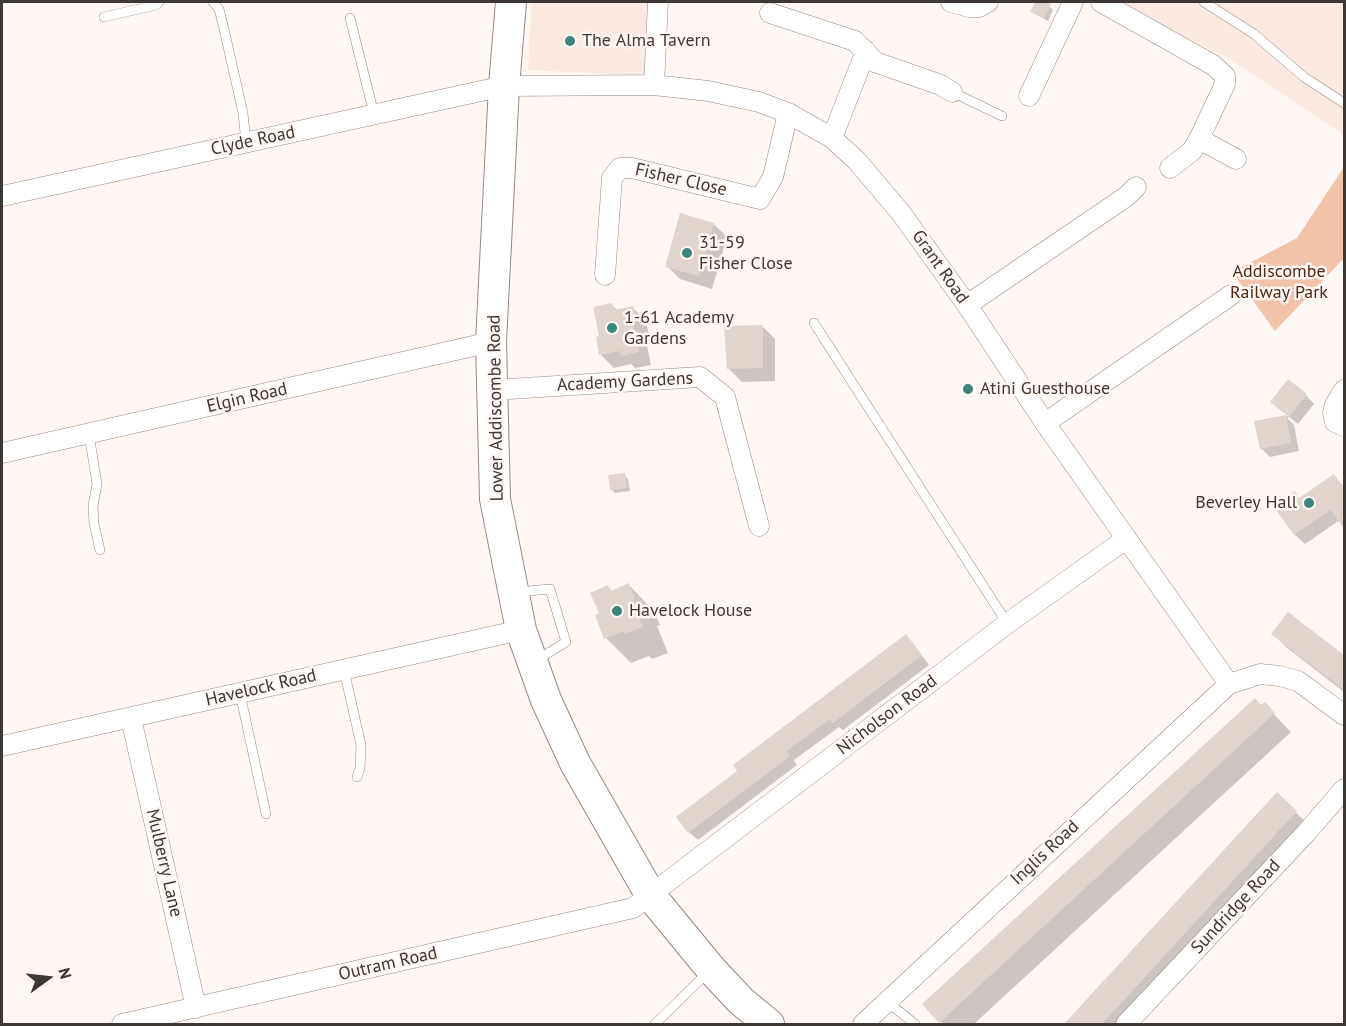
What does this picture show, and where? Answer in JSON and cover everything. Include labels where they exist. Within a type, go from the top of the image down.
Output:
[{"type":"main road","name":"Lower Addiscombe Road","points":[[511,2],[504,86],[492,342],[495,499],[521,630],[532,663],[574,763],[651,896],[711,969],[741,1001],[769,1024]]},
{"type":"street","points":[[654,85],[658,2]]},
{"type":"street","points":[[951,2],[969,7],[980,7],[988,2]]},
{"type":"street","points":[[1029,96],[1073,2]]},
{"type":"street","points":[[1101,2],[1221,71],[1225,76],[1225,84],[1192,151],[1170,168]]},
{"type":"street","points":[[770,13],[855,41],[875,62],[941,85],[952,92]]},
{"type":"street","points":[[832,138],[866,51]]},
{"type":"street","name":"Grant Road","points":[[504,86],[654,85],[708,91],[759,102],[788,113],[832,138],[857,161],[902,213],[967,305],[1045,423],[1229,684]]},
{"type":"street","name":"Clyde Road","points":[[2,196],[504,86]]},
{"type":"street","name":"Fisher Close","points":[[605,275],[612,178],[620,168],[632,168],[760,199],[773,177],[788,113]]},
{"type":"street","points":[[1199,139],[1236,159]]},
{"type":"street","points":[[967,305],[1127,196],[1136,187]]},
{"type":"street","points":[[1045,423],[1231,295]]},
{"type":"street","name":"Elgin Road","points":[[2,453],[492,342]]},
{"type":"street","name":"Academy Gardens","points":[[493,390],[699,376],[725,397],[759,526]]},
{"type":"street","points":[[1344,390],[1332,413],[1335,422],[1344,426]]},
{"type":"street","name":"Nicholson Road","points":[[651,896],[1008,623],[1126,539]]},
{"type":"street","name":"Havelock Road","points":[[2,746],[521,630]]},
{"type":"street","points":[[1229,684],[1260,674],[1280,676],[1298,681],[1344,715]]},
{"type":"street","name":"Inglis Road","points":[[863,1024],[1229,684]]},
{"type":"street","name":"Mulberry Lane","points":[[131,718],[196,1008]]},
{"type":"street","name":"Sundridge Road","points":[[1126,1024],[1306,833],[1344,789]]},
{"type":"street","name":"Outram Road","points":[[122,1024],[633,908],[651,896]]},
{"type":"lane","points":[[104,17],[156,5],[159,2]]},
{"type":"lane","points":[[213,2],[219,9],[224,29],[243,112],[246,142]]},
{"type":"lane","points":[[1204,2],[1254,34],[1304,77],[1344,103]]},
{"type":"lane","points":[[350,18],[374,114]]},
{"type":"lane","points":[[952,92],[1002,116]]},
{"type":"lane","points":[[814,322],[1008,623]]},
{"type":"lane","points":[[89,434],[97,484],[93,524],[100,550]]},
{"type":"lane","points":[[513,593],[550,589],[566,642],[532,663]]},
{"type":"lane","points":[[344,670],[361,745],[360,768],[357,777]]},
{"type":"lane","points":[[240,693],[266,814]]},
{"type":"lane","points":[[655,1024],[711,969]]},
{"type":"lane","points":[[886,1001],[915,1024]]},
{"type":"shaded area","points":[[532,2],[655,2],[650,76],[528,70]]},
{"type":"shaded area","points":[[1113,2],[1342,2],[1344,5],[1344,135],[1227,57]]},
{"type":"green space","name":"Addiscombe Railway Park","points":[[1344,167],[1344,262],[1342,260],[1275,331],[1232,272],[1297,238]]},
{"type":"building","points":[[1035,2],[1052,2],[1044,18],[1030,12]]},
{"type":"building","name":"31-59 Fisher Close","points":[[680,213],[714,223],[699,276],[665,267]]},
{"type":"building","name":"1-61 Academy Gardens","points":[[612,303],[614,310],[633,306],[637,322],[633,323],[639,352],[621,356],[620,351],[599,355],[596,337],[599,336],[593,307]]},
{"type":"building","points":[[763,325],[763,368],[727,369],[724,326]]},
{"type":"building","points":[[1288,379],[1307,394],[1289,417],[1270,402]]},
{"type":"building","points":[[1286,415],[1291,443],[1260,449],[1254,421]]},
{"type":"building","points":[[625,473],[627,488],[610,490],[608,475]]},
{"type":"building","name":"Beverley Hall","points":[[1334,474],[1344,489],[1344,529],[1331,510],[1294,535],[1273,506],[1295,491],[1299,498]]},
{"type":"building","name":"Havelock House","points":[[629,583],[635,599],[632,601],[643,627],[604,639],[595,615],[599,613],[590,593],[608,585],[611,591]]},
{"type":"building","points":[[1288,612],[1344,655],[1344,690],[1271,634]]},
{"type":"building","points":[[906,634],[922,655],[833,723],[830,719],[787,751],[790,756],[688,833],[676,817],[737,771],[733,765]]},
{"type":"building","points":[[1255,698],[1261,705],[1265,702],[1275,713],[939,1023],[922,1004]]},
{"type":"building","points":[[1277,792],[1297,811],[1102,1024],[1064,1024]]},
{"type":"place","name":"The Alma Tavern","points":[[570,41]]},
{"type":"place","name":"31-59 Fisher Close","points":[[687,253]]},
{"type":"place","name":"1-61 Academy Gardens","points":[[612,328]]},
{"type":"place","name":"Atini Guesthouse","points":[[968,389]]},
{"type":"place","name":"Beverley Hall","points":[[1309,503]]},
{"type":"place","name":"Havelock House","points":[[617,611]]}]
